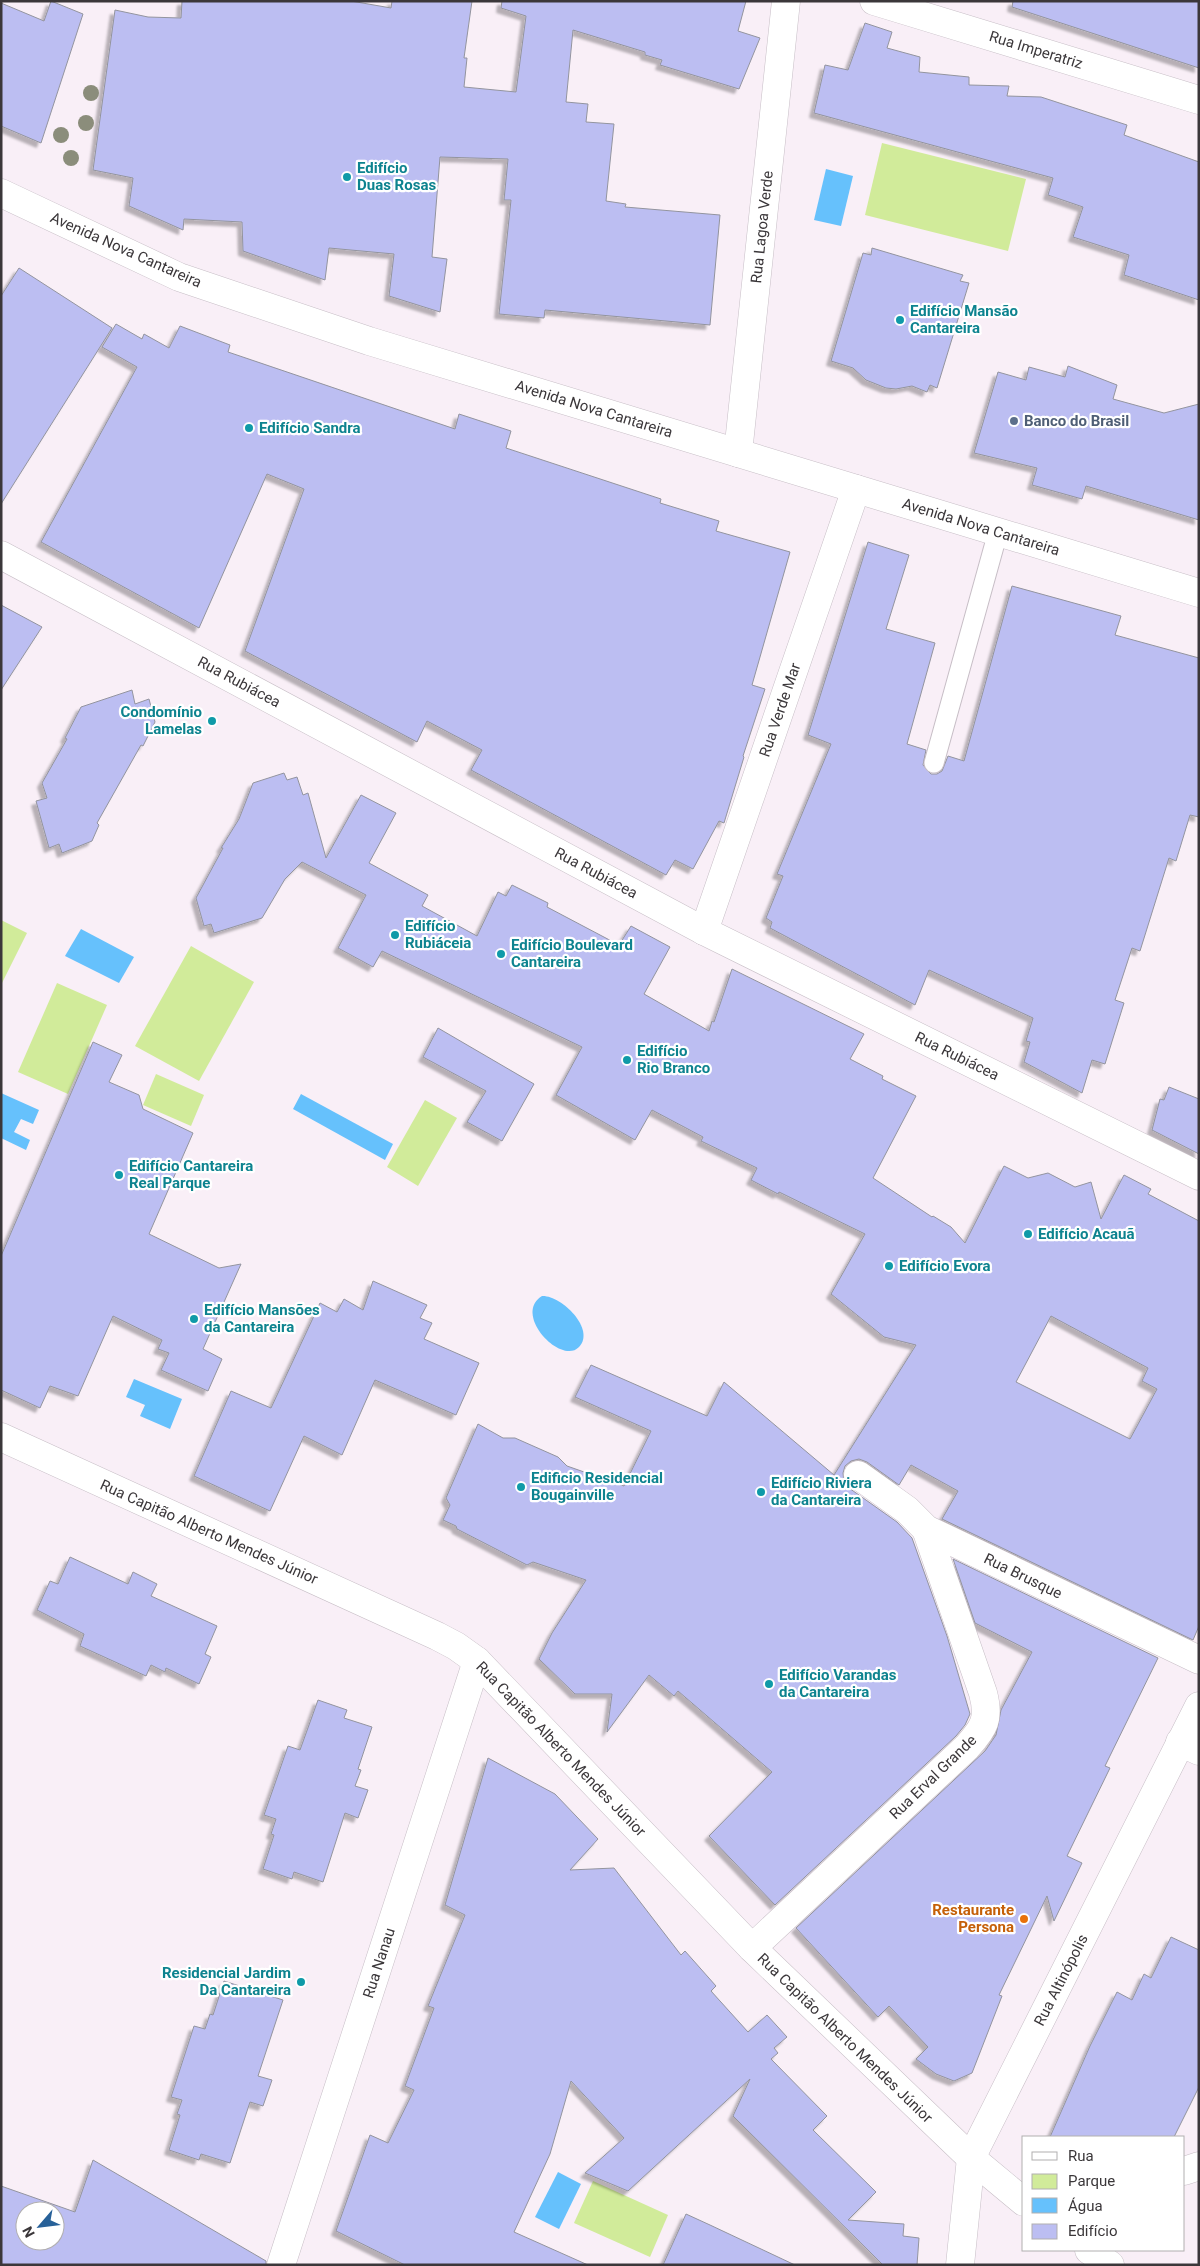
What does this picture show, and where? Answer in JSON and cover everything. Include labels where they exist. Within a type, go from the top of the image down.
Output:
[{"type":"street","name":"Rua Lagoa Verde","points":[[738,453],[786,1]]},
{"type":"street","name":"Rua Imperatriz","points":[[874,1],[1199,100]]},
{"type":"street","name":"Avenida Nova Cantareira","points":[[1,193],[179,277],[384,346],[1199,593]]},
{"type":"street","name":"Rua Verde Mar","points":[[704,931],[856,489]]},
{"type":"street","name":"Rua Rubiácea","points":[[1,555],[704,931],[1199,1176]]},
{"type":"street","name":"Rua Capitão Alberto Mendes Júnior","points":[[1,1437],[437,1636],[456,1646],[477,1661],[752,1948],[970,2158],[1022,2200]]},
{"type":"street","name":"Rua Brusque","points":[[858,1475],[907,1510],[926,1529],[1199,1660]]},
{"type":"street","name":"Rua Erval Grande","points":[[752,1948],[967,1748],[983,1727],[986,1706],[926,1529]]},
{"type":"street","name":"Rua Nanau","points":[[285,2263],[477,1661]]},
{"type":"street","name":"Rua Altinópolis","points":[[960,2265],[970,2158],[1190,1747],[1199,1706]]},
{"type":"street","points":[[1185,2171],[1199,2166]]},
{"type":"street","points":[[1089,2251],[1110,2265]]},
{"type":"lane","points":[[934,763],[998,532]]},
{"type":"green space","points":[[882,143],[1026,179],[1008,251],[865,215]]},
{"type":"green space","points":[[1,920],[27,933],[1,985]]},
{"type":"green space","points":[[191,946],[254,982],[199,1081],[135,1046]]},
{"type":"green space","points":[[57,983],[107,1005],[68,1094],[18,1072]]},
{"type":"green space","points":[[156,1074],[204,1095],[191,1126],[143,1105]]},
{"type":"green space","points":[[425,1100],[457,1118],[418,1186],[387,1167]]},
{"type":"green space","points":[[593,2181],[668,2215],[650,2257],[574,2223]]},
{"type":"water","points":[[826,169],[853,176],[841,226],[814,220]]},
{"type":"water","points":[[81,929],[134,957],[119,983],[65,956]]},
{"type":"water","points":[[1,1093],[39,1110],[33,1124],[21,1119],[14,1132],[30,1140],[26,1150],[1,1138]]},
{"type":"water","points":[[301,1094],[393,1144],[385,1160],[293,1109]]},
{"type":"water","points":[[542,1296],[558,1301],[574,1314],[583,1331],[583,1340],[579,1347],[571,1351],[561,1350],[551,1344],[543,1335],[536,1325],[533,1314],[534,1304]]},
{"type":"water","points":[[134,1379],[182,1399],[170,1429],[140,1416],[145,1405],[126,1397]]},
{"type":"water","points":[[558,2172],[581,2184],[559,2229],[535,2217]]},
{"type":"building","points":[[51,1],[83,14],[41,143],[1,126],[1,3],[44,21]]},
{"type":"building","points":[[182,1],[351,1],[391,8],[392,1],[472,1],[464,58],[467,58],[464,87],[516,92],[526,16],[501,8],[502,1],[746,1],[738,31],[760,38],[739,89],[660,65],[662,60],[645,55],[645,52],[573,30],[566,102],[588,104],[586,122],[614,124],[606,201],[626,204],[625,207],[720,215],[710,325],[545,310],[544,318],[499,314],[511,200],[504,200],[508,159],[440,157],[432,257],[447,259],[440,312],[389,296],[394,254],[329,248],[325,280],[243,251],[242,222],[184,219],[183,230],[129,206],[133,178],[93,170],[115,10],[148,17],[181,18]]},
{"type":"building","points":[[1013,1],[1199,1],[1199,68],[1012,7]]},
{"type":"building","points":[[865,23],[892,32],[887,48],[920,57],[919,72],[969,77],[969,85],[1009,86],[1007,96],[1041,97],[1127,125],[1124,135],[1199,162],[1199,300],[1124,275],[1129,255],[1073,237],[1083,207],[1048,195],[1053,178],[814,113],[825,65],[848,70]]},
{"type":"building","name":"Edifício Mansão Cantareira","points":[[872,248],[963,275],[960,281],[969,283],[937,388],[930,385],[927,392],[912,386],[896,389],[886,388],[866,380],[853,368],[831,361],[863,253],[871,255]]},
{"type":"building","points":[[19,268],[112,328],[1,504],[1,296]]},
{"type":"building","points":[[116,324],[142,339],[144,334],[169,348],[180,326],[230,345],[228,352],[455,429],[459,414],[511,431],[506,448],[661,499],[660,503],[719,521],[716,531],[790,552],[752,685],[765,689],[724,823],[719,821],[693,869],[675,860],[666,875],[471,770],[482,750],[427,721],[417,742],[245,651],[304,489],[267,474],[199,628],[41,542],[137,367],[102,347]]},
{"type":"building","points":[[1068,366],[1117,385],[1113,399],[1164,413],[1199,404],[1199,520],[1086,486],[1082,499],[1032,485],[1037,468],[974,453],[998,372],[1026,380],[1029,367],[1065,377]]},
{"type":"building","points":[[868,542],[909,555],[886,629],[935,643],[907,744],[926,750],[923,765],[931,774],[937,774],[942,771],[948,756],[964,761],[1012,586],[1121,616],[1115,635],[1199,658],[1199,817],[1190,815],[1176,861],[1169,858],[1140,951],[1132,948],[1115,1000],[1124,1003],[1105,1064],[1092,1060],[1082,1093],[1024,1062],[1030,1042],[1026,1041],[1033,1018],[929,970],[915,1005],[770,928],[772,922],[766,918],[783,876],[777,874],[831,744],[808,735]]},
{"type":"building","points":[[1,605],[42,627],[1,690]]},
{"type":"building","points":[[132,690],[135,704],[149,699],[155,722],[143,746],[141,745],[97,823],[99,825],[92,841],[62,853],[59,844],[49,848],[36,801],[47,798],[42,783],[67,739],[65,738],[81,707]]},
{"type":"building","points":[[284,773],[287,780],[297,777],[303,795],[308,793],[326,858],[361,795],[396,813],[369,863],[428,895],[422,906],[477,936],[498,892],[506,896],[512,885],[548,903],[547,907],[619,945],[631,926],[670,947],[644,994],[709,1031],[712,1021],[714,1022],[732,969],[864,1034],[850,1059],[883,1076],[882,1079],[916,1096],[873,1178],[932,1217],[951,1227],[965,1243],[1004,1166],[1028,1178],[1048,1173],[1075,1187],[1091,1182],[1101,1219],[1124,1175],[1151,1189],[1148,1194],[1199,1221],[1199,1626],[1193,1640],[942,1519],[958,1491],[911,1465],[899,1485],[867,1462],[859,1459],[851,1461],[845,1466],[843,1473],[844,1482],[849,1488],[897,1522],[912,1538],[947,1636],[970,1714],[965,1725],[956,1736],[775,1905],[709,1836],[772,1772],[678,1691],[674,1696],[649,1675],[607,1732],[612,1694],[575,1694],[539,1659],[552,1633],[586,1580],[533,1562],[527,1565],[443,1520],[450,1505],[446,1498],[478,1424],[503,1438],[515,1438],[558,1457],[567,1466],[624,1486],[651,1431],[575,1397],[591,1365],[707,1416],[724,1382],[834,1475],[916,1345],[884,1337],[831,1294],[865,1234],[751,1180],[757,1168],[701,1141],[703,1137],[652,1110],[635,1140],[556,1095],[582,1047],[382,951],[373,967],[338,948],[366,895],[302,862],[285,879],[262,918],[214,933],[211,924],[204,926],[196,898],[223,848],[221,848],[239,819],[253,783]],"holes":[[[1051,1316],[1148,1368],[1142,1381],[1157,1389],[1130,1439],[1016,1382]]]},
{"type":"building","points":[[438,1028],[534,1084],[502,1141],[467,1122],[486,1091],[423,1057]]},
{"type":"building","points":[[93,1042],[122,1055],[109,1082],[139,1095],[143,1109],[193,1133],[149,1234],[219,1268],[241,1264],[203,1349],[222,1359],[208,1391],[161,1370],[169,1353],[158,1349],[162,1340],[113,1316],[78,1396],[50,1386],[40,1408],[1,1390],[1,1256]]},
{"type":"building","points":[[1169,1087],[1199,1099],[1199,1154],[1152,1130],[1160,1099],[1164,1100]]},
{"type":"building","points":[[373,1281],[427,1305],[420,1318],[432,1323],[424,1339],[479,1363],[456,1415],[375,1380],[342,1455],[304,1436],[270,1511],[194,1476],[231,1391],[271,1408],[320,1303],[337,1312],[344,1299],[363,1310]]},
{"type":"building","points":[[70,1557],[128,1584],[133,1572],[157,1584],[151,1596],[217,1626],[205,1654],[211,1657],[199,1684],[166,1668],[165,1672],[151,1665],[146,1676],[80,1646],[84,1634],[37,1610],[50,1581],[58,1584]]},
{"type":"building","points":[[953,1559],[1158,1658],[1105,1766],[1110,1768],[1067,1856],[1082,1863],[1054,1921],[1047,1896],[999,1995],[1002,1996],[972,2073],[954,2081],[936,2074],[916,2059],[928,2047],[889,2006],[878,2017],[796,1928],[985,1751],[996,1735],[1001,1710],[1032,1652],[975,1623]]},
{"type":"building","points":[[318,1700],[347,1710],[344,1718],[372,1727],[358,1769],[361,1770],[355,1786],[368,1790],[358,1818],[345,1813],[323,1882],[294,1872],[292,1879],[263,1869],[274,1835],[271,1834],[276,1819],[264,1815],[288,1746],[300,1750]]},
{"type":"building","points":[[488,1758],[555,1794],[598,1839],[570,1870],[614,1868],[681,1955],[685,1951],[716,1986],[711,1991],[748,2032],[767,2015],[787,2037],[774,2048],[778,2053],[771,2059],[827,2116],[813,2130],[876,2192],[848,2220],[904,2224],[903,2236],[919,2238],[917,2265],[883,2265],[733,2116],[750,2079],[628,2191],[585,2173],[624,2138],[571,2081],[550,2154],[514,2232],[588,2265],[405,2265],[336,2231],[370,2135],[388,2143],[414,2090],[405,2086],[434,2008],[428,2006],[465,1915],[445,1905]]},
{"type":"building","points":[[1171,1937],[1199,1950],[1199,2087],[1174,2136],[1050,2136],[1090,2046],[1117,1992],[1132,2000],[1144,1974],[1151,1978]]},
{"type":"building","points":[[224,1981],[283,2000],[258,2076],[272,2080],[263,2106],[250,2102],[230,2163],[201,2154],[199,2160],[169,2150],[180,2115],[177,2114],[182,2100],[171,2097],[194,2026],[205,2029],[210,2014],[213,2015]]},
{"type":"building","points":[[93,2160],[266,2261],[266,2265],[1,2265],[1,2186],[44,2201],[15,2201],[15,2251],[65,2251],[65,2208],[75,2212]]},
{"type":"building","points":[[686,2214],[710,2225],[795,2265],[663,2265]]},
{"type":"place","name":"Edifício Duas Rosas","points":[[347,177]]},
{"type":"place","name":"Edifício Mansão Cantareira","points":[[900,320]]},
{"type":"place","name":"Banco do Brasil","points":[[1014,421]]},
{"type":"place","name":"Edifício Sandra","points":[[249,428]]},
{"type":"place","name":"Condomínio Lamelas","points":[[212,721]]},
{"type":"place","name":"Edifício Rubiáceia","points":[[395,935]]},
{"type":"place","name":"Edifício Boulevard Cantareira","points":[[501,954]]},
{"type":"place","name":"Edifício Rio Branco","points":[[627,1060]]},
{"type":"place","name":"Edifício Cantareira Real Parque","points":[[119,1175]]},
{"type":"place","name":"Edifício Acauã","points":[[1028,1234]]},
{"type":"place","name":"Edifício Evora","points":[[889,1266]]},
{"type":"place","name":"Edifício Mansões da Cantareira","points":[[194,1319]]},
{"type":"place","name":"Edificio Residencial Bougainville","points":[[521,1487]]},
{"type":"place","name":"Edifício Riviera da Cantareira","points":[[761,1492]]},
{"type":"place","name":"Edifício Varandas da Cantareira","points":[[769,1684]]},
{"type":"place","name":"Restaurante Persona","points":[[1024,1919]]},
{"type":"place","name":"Residencial Jardim Da Cantareira","points":[[301,1982]]}]
